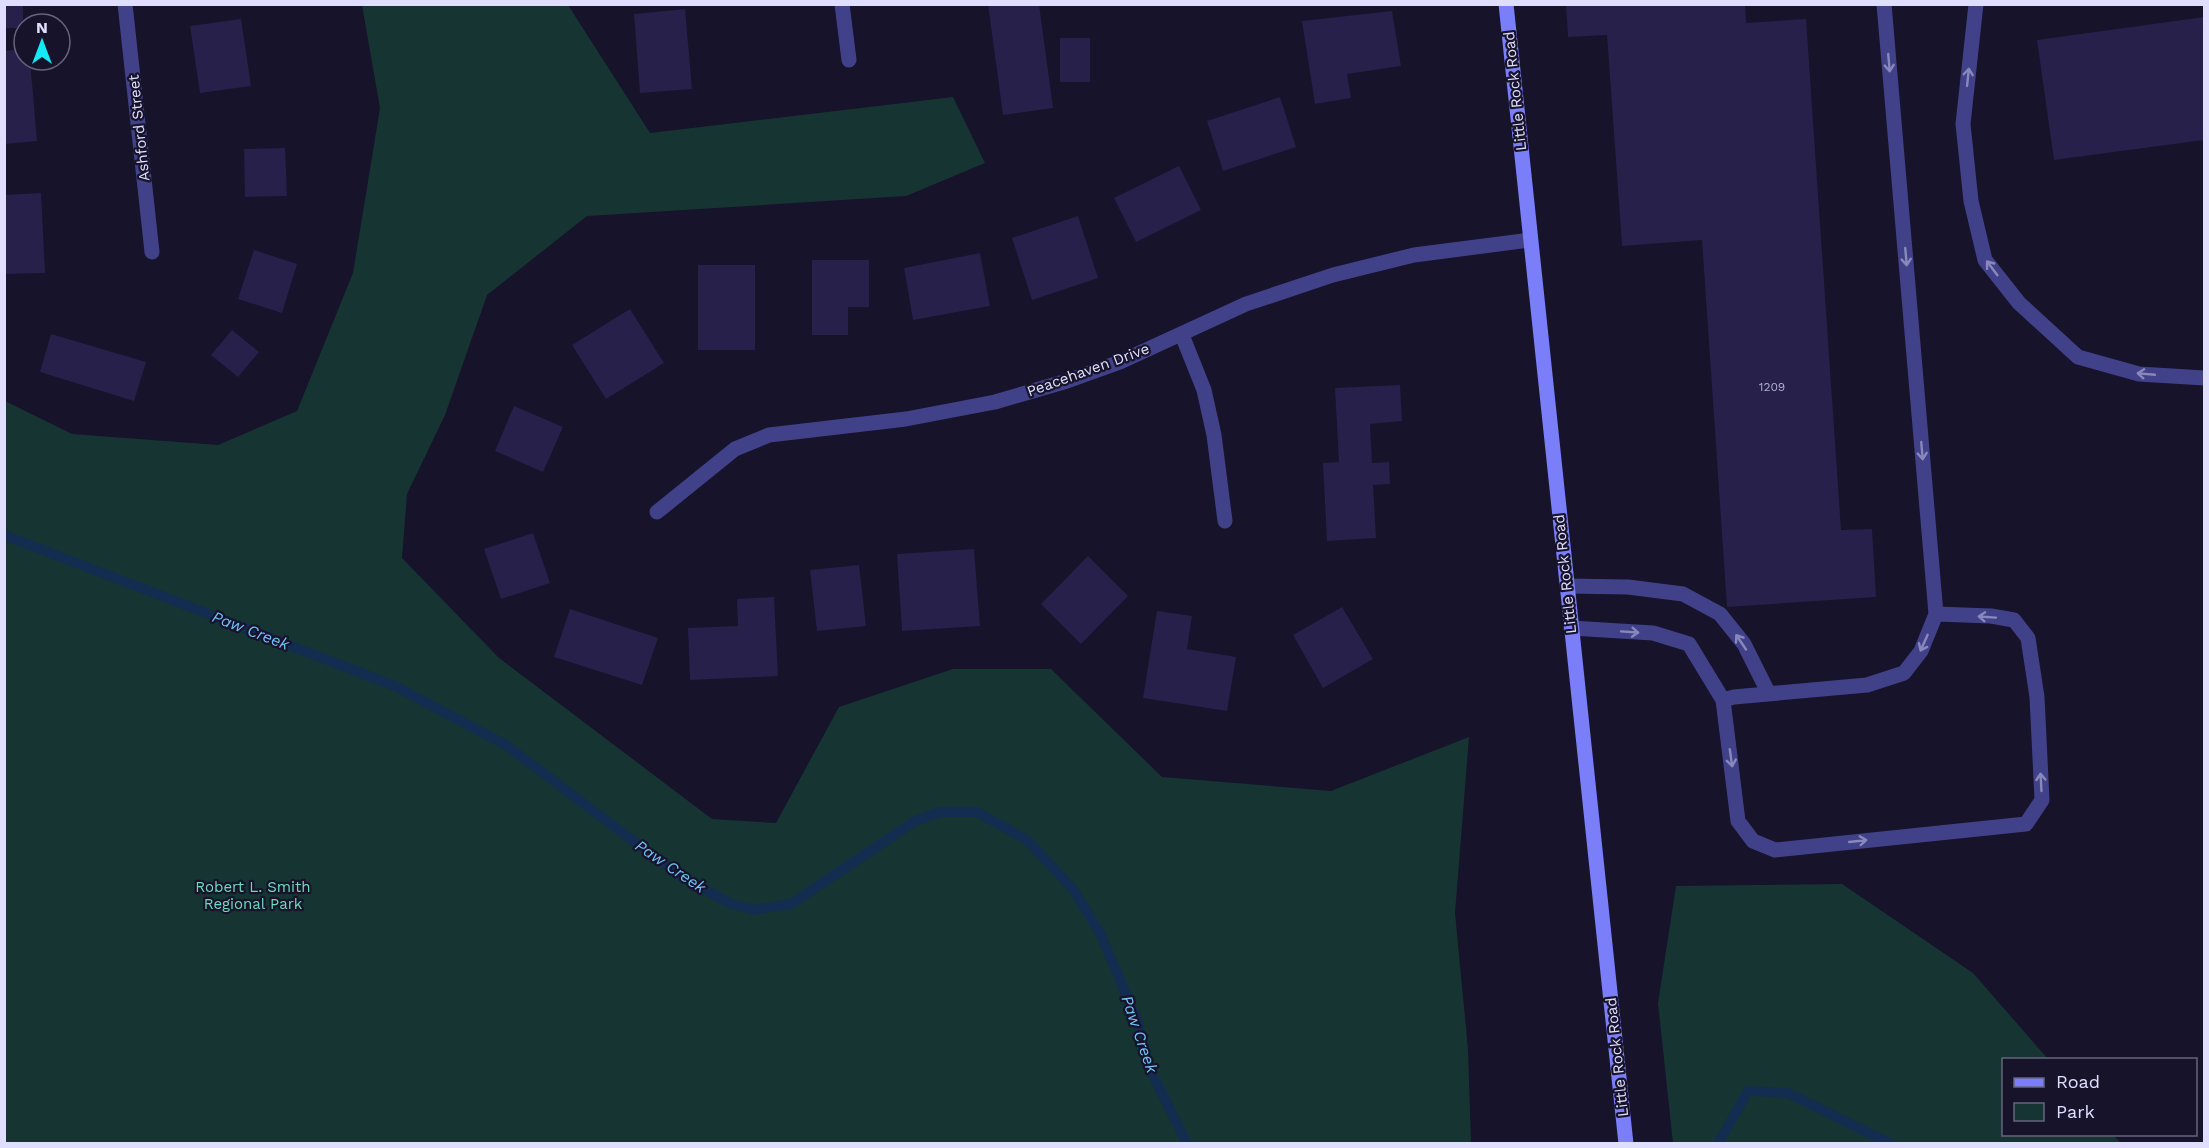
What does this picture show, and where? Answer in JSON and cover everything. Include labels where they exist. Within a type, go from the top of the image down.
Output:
[{"type":"main road","name":"Little Rock Road","points":[[1506,4],[1626,1143]]},
{"type":"street","name":"Ashford Street","points":[[126,4],[152,252]]},
{"type":"street","points":[[842,4],[849,60]]},
{"type":"street","points":[[1723,700],[1734,697],[1867,685],[1904,673],[1921,651],[1936,614],[1884,4]]},
{"type":"street","points":[[1976,4],[1963,124],[1971,201],[1985,260],[2019,303],[2078,357],[2139,374],[2205,378]]},
{"type":"street","name":"Peacehaven Drive","points":[[657,512],[735,449],[769,435],[906,419],[995,402],[1120,362],[1246,304],[1333,275],[1414,255],[1530,240]]},
{"type":"street","points":[[1182,335],[1204,390],[1214,435],[1225,521]]},
{"type":"street","points":[[1567,586],[1628,587],[1683,594],[1720,614],[1744,644],[1769,694]]},
{"type":"street","points":[[1571,628],[1653,633],[1689,644],[1723,700],[1738,820],[1753,841],[1775,850],[2026,824],[2042,800],[2037,697],[2028,638],[2014,620],[1991,616],[1936,614]]},
{"type":"green space","name":"Robert L. Smith Regional Park","points":[[362,5],[568,5],[650,133],[953,97],[985,163],[906,196],[587,216],[487,295],[445,415],[407,494],[402,558],[499,658],[712,819],[776,823],[839,707],[953,669],[1051,669],[1162,777],[1331,791],[1469,737],[1455,913],[1468,1049],[1471,1143],[5,1143],[5,401],[72,434],[218,445],[297,411],[353,273],[380,108]]},
{"type":"green space","points":[[1842,884],[1973,973],[2047,1058],[2002,1058],[2002,1136],[2114,1136],[2121,1143],[1673,1143],[1658,1003],[1676,886]]},
{"type":"building","points":[[4,4],[23,4],[23,12],[12,12],[12,28],[4,28]]},
{"type":"building","points":[[988,4],[1039,4],[1053,108],[1003,115]]},
{"type":"building","points":[[1566,4],[1745,4],[1746,23],[1806,19],[1841,530],[1872,529],[1876,597],[1727,607],[1702,240],[1622,246],[1607,35],[1568,37]]},
{"type":"building","points":[[685,9],[692,89],[640,93],[634,14]]},
{"type":"building","points":[[1392,11],[1401,66],[1347,74],[1351,98],[1315,104],[1302,21]]},
{"type":"building","points":[[2204,17],[2204,140],[2054,160],[2037,40]]},
{"type":"building","points":[[241,19],[251,86],[200,93],[190,26]]},
{"type":"building","points":[[1060,38],[1090,38],[1090,82],[1060,82]]},
{"type":"building","points":[[12,50],[12,72],[31,72],[37,141],[4,144],[4,51]]},
{"type":"building","points":[[1280,97],[1296,147],[1223,171],[1207,121]]},
{"type":"building","points":[[285,148],[287,196],[245,197],[244,149]]},
{"type":"building","points":[[1179,166],[1201,210],[1136,242],[1114,198]]},
{"type":"building","points":[[41,193],[45,273],[4,274],[4,195]]},
{"type":"building","points":[[1078,216],[1098,278],[1032,300],[1012,238]]},
{"type":"building","points":[[254,250],[297,264],[282,313],[238,299]]},
{"type":"building","points":[[980,253],[990,306],[913,320],[904,268]]},
{"type":"building","points":[[812,260],[869,260],[869,307],[848,307],[848,335],[812,335]]},
{"type":"building","points":[[698,265],[755,265],[755,350],[698,350]]},
{"type":"building","points":[[630,309],[664,363],[606,399],[572,345]]},
{"type":"building","points":[[232,330],[259,352],[238,377],[211,355]]},
{"type":"building","points":[[51,334],[146,362],[134,401],[40,372]]},
{"type":"building","points":[[1400,385],[1402,421],[1370,424],[1372,463],[1389,462],[1390,484],[1373,485],[1376,538],[1327,541],[1323,463],[1339,462],[1335,388]]},
{"type":"building","points":[[514,406],[563,427],[543,472],[495,451]]},
{"type":"building","points":[[533,533],[550,583],[501,599],[484,549]]},
{"type":"building","points":[[974,549],[980,626],[902,631],[897,554]]},
{"type":"building","points":[[1088,556],[1128,596],[1081,644],[1041,604]]},
{"type":"building","points":[[859,565],[866,626],[817,631],[810,570]]},
{"type":"building","points":[[774,597],[778,676],[690,680],[688,628],[738,626],[737,599]]},
{"type":"building","points":[[1342,607],[1373,659],[1323,688],[1293,635]]},
{"type":"building","points":[[570,609],[658,638],[642,685],[554,657]]},
{"type":"building","points":[[1157,611],[1192,616],[1187,649],[1236,657],[1227,711],[1143,698]]},
{"type":"waterway","name":"Paw Creek","points":[[4,535],[395,686],[506,745],[680,876],[729,903],[754,910],[791,904],[915,821],[940,812],[977,812],[1027,840],[1073,889],[1100,933],[1137,1020],[1150,1069],[1187,1144]]},
{"type":"waterway","name":"Paw Creek","points":[[1718,1144],[1748,1091],[1788,1093],[1891,1144]]}]
